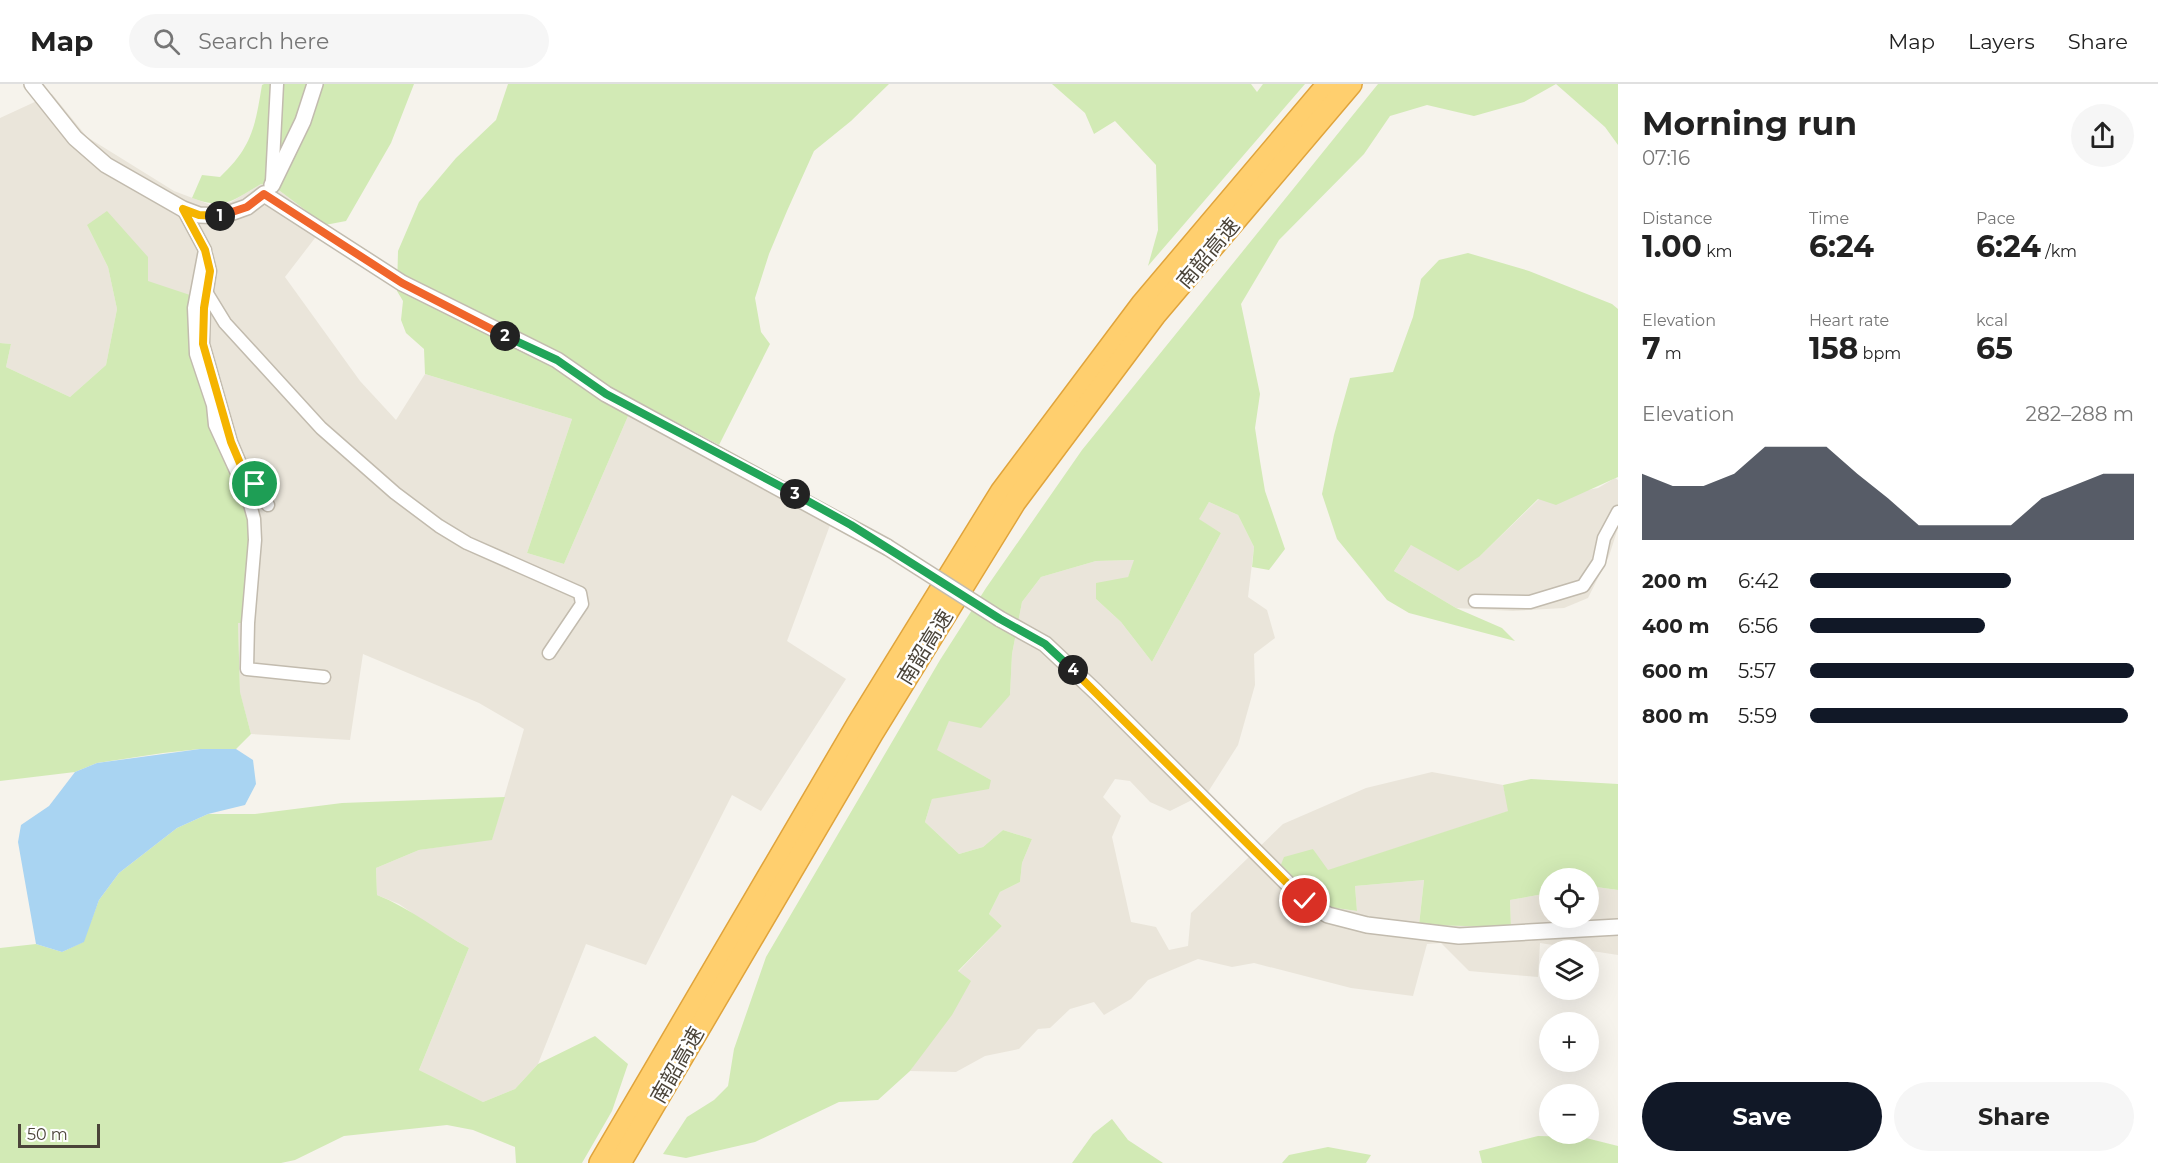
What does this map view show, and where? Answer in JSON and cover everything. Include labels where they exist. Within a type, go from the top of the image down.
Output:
[{"type":"highway","name":"南韶高速","points":[[600,1163],[857,725],[1001,492],[1142,304],[1328,84]]},
{"type":"highway","name":"南韶高速","points":[[620,1163],[872,734],[1015,502],[1155,315],[1351,84]]},
{"type":"street","points":[[32,84],[75,138],[106,165],[183,209],[199,215],[222,216],[247,207],[268,189],[303,121],[315,84]]},
{"type":"street","points":[[268,189],[277,84]]},
{"type":"street","points":[[268,189],[402,283],[557,360],[606,394],[887,547],[1000,619],[1045,644],[1096,692],[1289,886],[1305,901],[1328,915],[1367,925],[1459,936],[1618,927]]},
{"type":"street","points":[[183,209],[205,250],[210,271],[206,292],[203,344],[231,442],[242,468],[268,505]]},
{"type":"street","points":[[205,250],[194,308],[196,354],[210,397],[215,424],[248,497],[254,519],[254,562],[248,623],[247,669],[324,677]]},
{"type":"street","points":[[206,292],[225,323],[321,428],[395,493],[439,526],[467,543],[580,593],[582,604],[549,653]]},
{"type":"street","points":[[1475,601],[1530,602],[1583,586],[1599,562],[1604,538],[1618,512]]},
{"type":"shaded area","points":[[52,94],[87,137],[174,191],[211,205],[231,202],[261,184],[280,191],[325,225],[285,277],[360,381],[396,420],[425,374],[572,419],[527,553],[564,564],[635,400],[836,509],[787,641],[846,679],[761,811],[732,795],[646,965],[586,944],[538,1064],[515,1089],[483,1102],[419,1070],[469,948],[399,904],[377,895],[376,868],[419,850],[492,839],[524,729],[479,703],[363,654],[350,740],[251,734],[240,693],[238,623],[247,623],[148,281],[87,225],[108,267],[117,309],[106,365],[70,397],[6,367],[11,344],[0,343],[0,118]]},
{"type":"shaded area","points":[[1615,478],[1618,480],[1618,528],[1609,556],[1588,598],[1564,608],[1513,611],[1456,608],[1394,571],[1411,545],[1480,556],[1539,499],[1598,488]]},
{"type":"shaded area","points":[[1209,502],[1238,515],[1254,547],[1248,597],[1267,610],[1275,638],[1254,654],[1255,685],[1238,745],[1208,792],[1170,811],[1150,802],[1130,781],[1115,779],[1103,797],[1121,816],[1112,837],[1131,922],[1156,927],[1169,950],[1188,946],[1191,913],[1283,824],[1366,788],[1432,772],[1503,785],[1509,811],[1327,871],[1313,849],[1281,867],[1309,893],[1329,907],[1357,911],[1355,886],[1424,880],[1419,925],[1511,927],[1510,900],[1539,895],[1539,928],[1599,928],[1599,887],[1618,890],[1618,955],[1599,952],[1599,940],[1539,940],[1538,977],[1469,971],[1441,943],[1427,944],[1413,996],[1351,988],[1254,963],[1232,967],[1198,959],[1148,980],[1131,999],[1104,1015],[1094,1002],[1070,1009],[1050,1028],[1038,1029],[1019,1049],[985,1056],[956,1072],[910,1071],[970,982],[958,972],[1002,926],[989,914],[1000,892],[1020,882],[1022,863],[1032,839],[1003,830],[983,847],[959,854],[925,822],[932,799],[991,780],[936,751],[949,720],[1010,695],[1012,654],[1022,602],[1041,577],[1096,561],[1135,560],[1128,577],[1096,599],[1121,622],[1152,662],[1221,533],[1198,519]]},
{"type":"green space","points":[[264,84],[414,84],[391,143],[346,221],[325,225],[280,191],[261,184],[228,202],[203,202],[192,198],[202,175],[220,177],[246,146],[254,125]]},
{"type":"green space","points":[[508,84],[889,84],[851,121],[814,151],[769,254],[755,298],[761,332],[770,344],[719,445],[635,400],[564,564],[527,553],[572,419],[425,374],[424,349],[406,333],[401,320],[403,301],[397,291],[398,251],[419,202],[456,158],[496,120]]},
{"type":"green space","points":[[1052,84],[1251,84],[1257,92],[1263,84],[1305,84],[1148,266],[1158,230],[1156,165],[1115,121],[1094,134],[1085,113]]},
{"type":"green space","points":[[1378,84],[1556,84],[1524,102],[1474,116],[1427,105],[1390,116],[1364,154],[1279,240],[1241,304],[1260,394],[1255,428],[1265,491],[1285,549],[1269,570],[1252,567],[1254,547],[1238,515],[1209,502],[1199,519],[1221,533],[1152,662],[1121,622],[1096,599],[1096,583],[1128,577],[1134,560],[1096,561],[1041,577],[1022,602],[1012,654],[1010,695],[981,728],[949,721],[937,750],[991,780],[989,789],[932,799],[925,822],[959,854],[983,847],[1003,830],[1032,839],[1022,863],[1020,882],[1000,892],[989,914],[1002,926],[958,971],[971,981],[952,1015],[910,1071],[878,1100],[839,1102],[755,1142],[686,1158],[663,1154],[687,1117],[714,1100],[728,1086],[734,1049],[766,957],[940,660],[986,588],[1082,450]]},
{"type":"green space","points":[[1556,84],[1618,84],[1618,145],[1605,127]]},
{"type":"green space","points":[[107,211],[148,257],[148,281],[196,297],[254,519],[248,623],[238,623],[240,692],[251,734],[236,749],[200,749],[163,753],[97,763],[75,772],[0,781],[0,343],[11,344],[6,367],[70,397],[106,365],[117,309],[108,267],[87,225]]},
{"type":"green space","points":[[1468,253],[1529,271],[1612,304],[1618,309],[1618,477],[1556,505],[1538,499],[1480,556],[1458,571],[1411,545],[1394,571],[1456,608],[1502,628],[1515,641],[1409,613],[1387,600],[1337,539],[1322,494],[1334,435],[1350,378],[1393,372],[1413,317],[1421,279],[1439,260]]},
{"type":"green space","points":[[1531,779],[1618,784],[1618,890],[1599,887],[1599,868],[1539,868],[1539,895],[1510,900],[1511,927],[1419,925],[1424,880],[1355,886],[1357,911],[1329,907],[1309,893],[1280,867],[1284,857],[1313,849],[1328,870],[1508,811],[1503,785]]},
{"type":"green space","points":[[505,797],[492,840],[419,850],[376,868],[377,895],[401,906],[469,948],[419,1070],[483,1102],[515,1089],[538,1064],[595,1036],[628,1064],[612,1111],[582,1163],[516,1163],[515,1147],[473,1130],[447,1125],[344,1136],[295,1160],[281,1163],[0,1163],[0,948],[36,944],[62,952],[83,942],[99,900],[119,873],[177,828],[208,814],[255,814],[342,803]]},
{"type":"green space","points":[[1112,1119],[1128,1140],[1163,1163],[1072,1163],[1093,1134]]},
{"type":"green space","points":[[1539,1136],[1539,1144],[1599,1144],[1599,1141],[1618,1146],[1618,1163],[1482,1163],[1479,1151]]},
{"type":"green space","points":[[1328,1147],[1371,1155],[1366,1163],[1282,1163],[1289,1155]]},
{"type":"water","points":[[200,749],[236,749],[253,760],[256,784],[245,805],[208,814],[177,828],[119,873],[99,900],[84,942],[62,952],[36,944],[18,842],[21,825],[49,806],[75,772],[97,763]]},
{"type":"route","points":[[255,484],[242,468],[231,442],[203,344],[204,308],[210,271],[205,250],[183,209],[199,215],[222,216],[247,207],[264,194],[402,283],[448,308],[557,360],[606,394],[851,525],[1000,619],[1045,644],[1305,901]]}]
